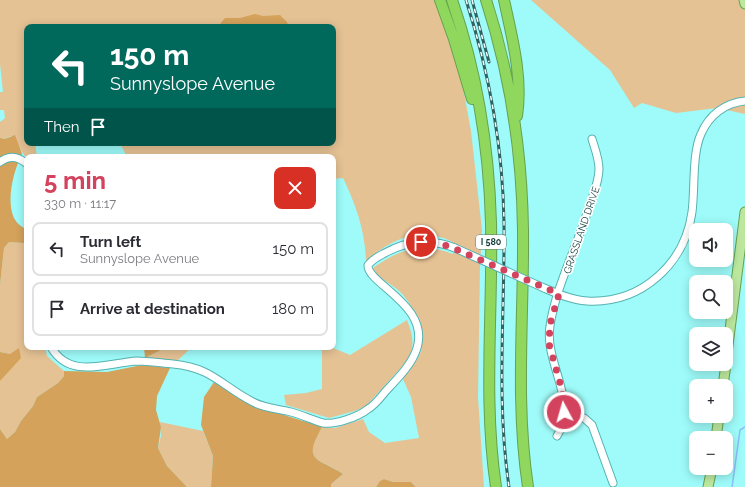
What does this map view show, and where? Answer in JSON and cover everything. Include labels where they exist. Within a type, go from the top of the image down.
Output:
[{"type":"highway","points":[[440,0],[454,38],[485,141]]},
{"type":"highway","name":"I 580","points":[[452,0],[471,65],[485,141],[491,229],[488,401],[496,487]]},
{"type":"highway","points":[[486,0],[501,52],[516,126],[523,225],[521,412],[528,487]]},
{"type":"highway","points":[[504,0],[520,99],[516,126]]},
{"type":"main road","points":[[744,0],[745,4]]},
{"type":"main road","points":[[731,327],[745,212]]},
{"type":"main road","points":[[708,487],[711,475]]},
{"type":"street","points":[[53,350],[63,362],[73,366],[94,367],[137,361],[190,366],[204,370],[255,403],[324,423],[341,420],[368,410],[411,361],[417,348],[418,334],[415,322],[400,299],[369,272],[368,265],[373,260],[391,250],[409,243],[436,243],[455,248],[559,294],[583,300],[612,300],[625,296],[649,284],[670,266],[677,255],[688,229],[700,135],[709,120],[717,112],[731,104],[745,101]]},
{"type":"street","name":"GRASSLAND DRIVE","points":[[557,436],[563,425],[564,412],[562,390],[549,344],[550,324],[598,179],[598,159],[592,139]]},
{"type":"street","points":[[0,162],[8,157],[18,158],[24,162]]},
{"type":"street","points":[[564,412],[584,418],[592,425],[613,483]]},
{"type":"shaded area","points":[[0,0],[437,0],[450,39],[464,93],[471,131],[482,230],[478,397],[484,487],[416,487],[411,482],[393,482],[384,479],[380,481],[376,487],[331,487],[331,484],[343,474],[319,461],[315,458],[313,453],[313,447],[322,427],[335,428],[363,419],[369,432],[385,443],[419,438],[411,397],[402,377],[416,361],[421,350],[422,334],[420,325],[412,308],[403,295],[376,275],[373,271],[374,267],[402,252],[412,249],[431,248],[453,254],[456,244],[444,238],[432,235],[409,237],[387,246],[366,261],[362,229],[352,198],[343,178],[336,179],[336,154],[126,154],[122,146],[336,146],[336,24],[24,24],[24,146],[35,146],[37,154],[24,154],[11,136],[5,139],[0,138],[0,122],[5,118],[4,110],[0,110],[0,92],[3,92],[0,64]]},
{"type":"shaded area","points":[[531,0],[745,0],[745,114],[717,108],[676,113],[642,103],[634,108],[610,70]]},
{"type":"shaded area","points":[[255,14],[263,16],[280,15],[288,24],[220,24],[225,18],[240,18]]},
{"type":"shaded area","points":[[15,135],[22,154],[18,162],[12,184],[11,207],[13,217],[24,227],[24,243],[9,242],[4,248],[0,285],[0,138],[5,139]]},
{"type":"shaded area","points":[[9,242],[24,243],[24,350],[46,350],[47,356],[64,371],[64,376],[58,383],[37,397],[33,406],[21,421],[15,432],[7,439],[0,429],[0,381],[10,354],[0,352],[0,285],[4,248]]},
{"type":"shaded area","points":[[407,320],[411,331],[412,340],[412,350],[408,360],[366,406],[355,411],[329,418],[286,405],[284,395],[306,393],[322,389],[322,350],[336,349],[350,355]]},
{"type":"shaded area","points":[[19,348],[21,358],[0,381],[0,352],[10,354]]},
{"type":"shaded area","points":[[144,350],[161,350],[145,358]]},
{"type":"shaded area","points":[[161,350],[189,350],[176,362],[145,358]]},
{"type":"shaded area","points":[[142,365],[170,368],[157,396],[156,410],[161,427],[158,448],[167,466],[187,487],[0,487],[0,429],[7,439],[15,432],[21,421],[33,406],[37,397],[58,383],[64,376],[64,371],[107,372]]},
{"type":"shaded area","points":[[214,382],[265,409],[322,427],[313,447],[315,458],[343,474],[331,484],[331,487],[211,487],[213,456],[201,425],[204,397]]},
{"type":"shaded area","points":[[160,422],[203,431],[213,456],[211,487],[187,487],[167,466],[158,448],[161,436]]},
{"type":"shaded area","points":[[384,479],[393,482],[411,482],[416,487],[376,487],[380,481]]},
{"type":"waterway","points":[[732,487],[740,430],[745,427]]},
{"type":"railway","points":[[466,0],[482,55],[488,82],[498,138],[501,167],[504,223],[502,388],[505,454],[509,487]]},
{"type":"railway","points":[[472,0],[489,62]]},
{"type":"route","points":[[421,242],[436,243],[451,247],[559,294],[550,324],[549,344],[561,384],[564,412]]}]
